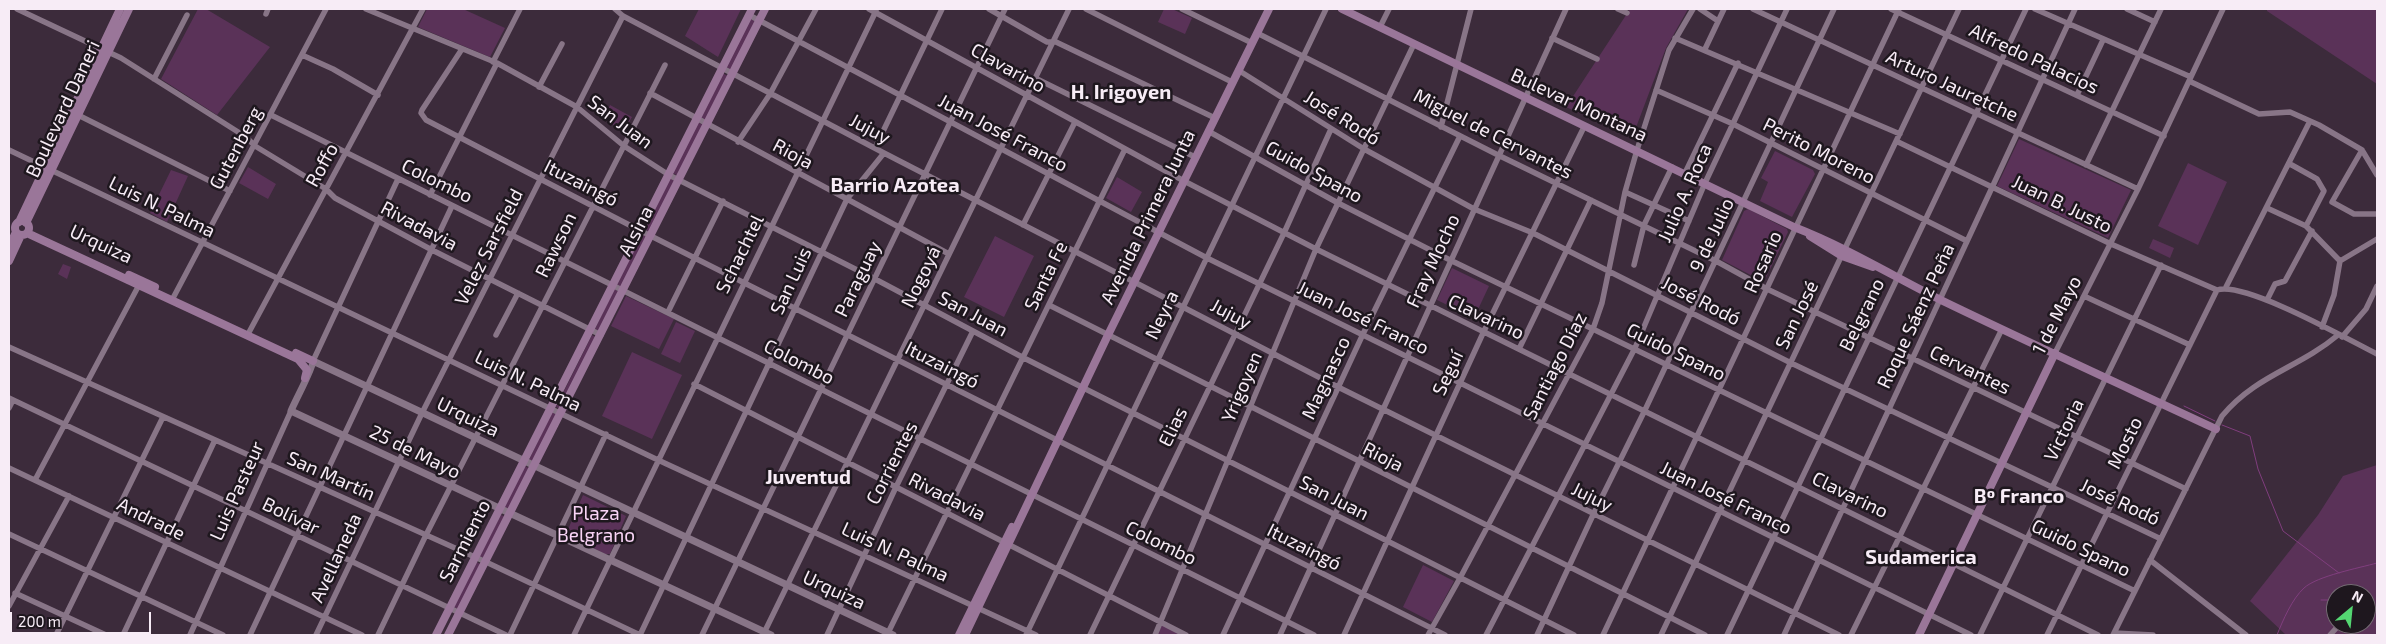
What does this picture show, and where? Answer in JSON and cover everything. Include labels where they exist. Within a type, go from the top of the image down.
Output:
[{"type":"main road","name":"Boulevard Daneri","points":[[105,50],[120,9]]},
{"type":"main road","name":"Boulevard Daneri","points":[[20,228],[105,50],[128,9]]},
{"type":"main road","name":"Alsina","points":[[534,467],[765,9]]},
{"type":"main road","name":"Avenida Primera Junta","points":[[959,635],[976,606],[1052,444],[1058,439],[1268,9]]},
{"type":"main road","name":"Bulevar Montana","points":[[1342,9],[1584,127],[1637,150],[1844,252],[1865,258],[1878,268],[1897,278],[2002,330],[2216,429]]},
{"type":"main road","name":"Alsina","points":[[524,462],[750,12]]},
{"type":"main road","points":[[9,248],[20,228]]},
{"type":"main road","points":[[9,261],[20,228]]},
{"type":"main road","name":"Urquiza","points":[[20,228],[139,285],[173,298]]},
{"type":"main road","name":"Urquiza","points":[[20,228],[313,361]]},
{"type":"main road","name":"Urquiza","points":[[248,333],[298,359],[307,370],[305,378]]},
{"type":"main road","name":"1 de Mayo","points":[[1918,635],[2055,353]]},
{"type":"main road","name":"Sarmiento","points":[[436,635],[524,462]]},
{"type":"main road","name":"Sarmiento","points":[[448,635],[534,467]]},
{"type":"main road","name":"Avenida Primera Junta","points":[[965,635],[976,606]]},
{"type":"street","name":"Rivadavia","points":[[17,9],[105,50],[246,137],[255,146],[326,189],[335,198],[432,250],[601,335]]},
{"type":"street","name":"Gutenberg","points":[[173,298],[326,9]]},
{"type":"street","name":"San Juan","points":[[366,9],[495,62],[576,107],[624,146],[669,175],[680,178],[1132,413],[1574,635]]},
{"type":"street","name":"Roffo","points":[[248,333],[347,153],[423,9]]},
{"type":"street","points":[[430,195],[520,9]]},
{"type":"street","name":"Jujuy","points":[[615,9],[623,16],[770,94],[1183,306],[1338,388],[1748,592],[1839,635]]},
{"type":"street","points":[[738,142],[770,94],[816,9]]},
{"type":"street","name":"Clavarino","points":[[869,9],[876,10],[976,68],[1284,233],[2098,635]]},
{"type":"street","points":[[874,148],[942,9]]},
{"type":"street","points":[[989,9],[1052,43],[1056,42],[1215,118]]},
{"type":"street","name":"Paraguay","points":[[702,635],[1005,9]]},
{"type":"street","name":"Nogoyá","points":[[766,634],[814,531],[1069,9]]},
{"type":"street","points":[[1086,9],[1232,82]]},
{"type":"street","points":[[1182,9],[1252,43]]},
{"type":"street","name":"Neyra","points":[[1027,633],[1326,9]]},
{"type":"street","points":[[1380,27],[1389,9]]},
{"type":"street","points":[[1441,127],[1471,9]]},
{"type":"street","name":"Fray Mocho","points":[[1280,635],[1566,9]]},
{"type":"street","points":[[1618,9],[1627,13]]},
{"type":"street","name":"Santiago Díaz","points":[[1428,635],[1488,527],[1593,329],[1602,303],[1625,192],[1637,150],[1669,50],[1693,9]]},
{"type":"street","points":[[1700,9],[1718,21]]},
{"type":"street","points":[[1705,49],[1724,9]]},
{"type":"street","name":"Arturo Jauretche","points":[[1753,9],[2138,189]]},
{"type":"street","name":"Julio A. Roca","points":[[1486,635],[1635,348],[1705,183],[1787,9]]},
{"type":"street","name":"9 de Julio","points":[[1536,635],[1772,144],[1818,40],[1834,9]]},
{"type":"street","name":"Alfredo Palacios","points":[[1891,9],[1899,10],[1947,35],[2164,136]]},
{"type":"street","name":"San José","points":[[1661,635],[1960,9]]},
{"type":"street","name":"Belgrano","points":[[1727,635],[2026,9]]},
{"type":"street","points":[[2035,9],[2190,79],[2259,114],[2290,112],[2310,121],[2362,150],[2377,175]]},
{"type":"street","name":"Roque Sáenz Peña","points":[[1784,635],[2075,9]]},
{"type":"street","points":[[2127,9],[2154,22]]},
{"type":"street","points":[[2086,166],[2161,9]]},
{"type":"street","name":"1 de Mayo","points":[[2055,353],[2164,136],[2223,9]]},
{"type":"street","name":"Schachtel","points":[[574,635],[876,10]]},
{"type":"street","name":"Rosario","points":[[1603,635],[1721,390],[1767,288],[1798,229],[1822,170],[1899,10]]},
{"type":"street","name":"Juan José Franco","points":[[750,12],[759,21],[1207,258],[1971,635]]},
{"type":"street","points":[[154,80],[187,15]]},
{"type":"street","name":"Velez Sarsfield","points":[[422,413],[623,16]]},
{"type":"street","name":"Miguel de Cervantes","points":[[1257,33],[1388,98],[1441,127],[1716,261]]},
{"type":"street","points":[[1552,38],[1597,59]]},
{"type":"street","points":[[1675,38],[1738,63],[1900,134]]},
{"type":"street","points":[[2077,95],[2104,40]]},
{"type":"street","points":[[539,87],[562,44]]},
{"type":"street","name":"Yrigoyen","points":[[1155,635],[1316,249],[1414,44]]},
{"type":"street","name":"Ituzaingó","points":[[462,49],[422,110],[421,113],[426,120],[641,231],[1446,635]]},
{"type":"street","points":[[302,55],[332,69],[378,95]]},
{"type":"street","points":[[1685,174],[1738,63]]},
{"type":"street","name":"Rawson","points":[[378,635],[450,487],[665,65]]},
{"type":"street","name":"José Rodó","points":[[1238,70],[1364,149],[1474,209],[1533,233],[1744,340],[2161,539]]},
{"type":"street","points":[[1035,78],[1195,157]]},
{"type":"street","name":"Perito Moreno","points":[[1656,90],[1733,124],[1967,241]]},
{"type":"street","name":"Rioja","points":[[650,93],[949,254]]},
{"type":"street","points":[[75,114],[230,191]]},
{"type":"street","name":"Colombo","points":[[271,115],[1314,635]]},
{"type":"street","points":[[2226,287],[2290,164],[2310,121]]},
{"type":"street","points":[[1023,225],[1075,122]]},
{"type":"street","name":"Seguí","points":[[1344,635],[1484,331],[1584,127]]},
{"type":"street","name":"Elias","points":[[1090,635],[1284,233],[1331,129]]},
{"type":"street","name":"Guido Spano","points":[[1208,131],[1338,203],[1450,260],[2135,591]]},
{"type":"street","name":"Magnasco","points":[[1223,635],[1267,545],[1363,334],[1460,136]]},
{"type":"street","name":"Juan B. Justo","points":[[1896,141],[2111,244],[2217,290]]},
{"type":"street","name":"Santa Fe","points":[[889,634],[946,513],[1125,149]]},
{"type":"street","name":"Luis N. Palma","points":[[9,150],[658,460],[976,606],[1027,633],[1036,635]]},
{"type":"street","points":[[2362,150],[2332,202],[2354,214],[2377,214]]},
{"type":"street","name":"San Luis","points":[[640,635],[847,200],[884,153]]},
{"type":"street","points":[[2290,164],[2317,178],[2324,191],[2306,226]]},
{"type":"street","points":[[1634,265],[1644,225],[1672,167]]},
{"type":"street","points":[[313,361],[398,179]]},
{"type":"street","points":[[1625,192],[1688,222]]},
{"type":"street","points":[[1519,349],[1591,200]]},
{"type":"street","points":[[668,312],[723,202]]},
{"type":"street","points":[[250,635],[452,206]]},
{"type":"street","points":[[2267,208],[2306,226],[2340,261]]},
{"type":"street","points":[[2268,300],[2275,284],[2285,281],[2312,231]]},
{"type":"street","points":[[2322,327],[2334,295],[2340,261],[2377,239]]},
{"type":"street","name":"Cervantes","points":[[1716,261],[1868,338],[2186,489]]},
{"type":"street","name":"Victoria","points":[[1980,635],[2161,265]]},
{"type":"street","points":[[35,480],[139,285]]},
{"type":"street","points":[[2153,635],[2114,634],[2216,429],[2230,407],[2247,390],[2340,336],[2366,309],[2377,286]]},
{"type":"street","points":[[2217,290],[2226,287],[2268,300],[2376,352]]},
{"type":"street","name":"Mosto","points":[[2047,635],[2217,290]]},
{"type":"street","points":[[496,335],[518,293]]},
{"type":"street","points":[[2084,296],[2190,345]]},
{"type":"street","name":"Rioja","points":[[1048,305],[1706,635]]},
{"type":"street","points":[[1851,635],[2002,330]]},
{"type":"street","name":"Corrientes","points":[[827,635],[896,487],[921,440],[973,331]]},
{"type":"street","name":"San Martín","points":[[9,347],[486,562],[640,635]]},
{"type":"street","name":"Luis Pasteur","points":[[190,635],[305,378],[312,370],[313,361]]},
{"type":"street","name":"Urquiza","points":[[313,361],[889,634]]},
{"type":"street","name":"Rivadavia","points":[[694,384],[1186,635]]},
{"type":"street","points":[[9,408],[11,399]]},
{"type":"street","name":"Bolívar","points":[[11,399],[506,635]]},
{"type":"street","name":"25 de Mayo","points":[[291,411],[766,634]]},
{"type":"street","name":"Avellaneda","points":[[316,635],[422,413]]},
{"type":"street","points":[[56,635],[163,417]]},
{"type":"street","points":[[510,635],[606,434]]},
{"type":"street","points":[[123,635],[215,440]]},
{"type":"street","name":"Andrade","points":[[9,468],[362,635]]},
{"type":"street","points":[[9,606],[69,496]]},
{"type":"street","points":[[9,534],[223,635]]},
{"type":"street","points":[[2150,560],[2246,635]]},
{"type":"street","points":[[15,593],[106,635]]},
{"type":"green space","points":[[198,9],[206,9],[270,47],[217,115],[161,79]]},
{"type":"green space","points":[[427,9],[463,9],[505,28],[490,57],[418,27]]},
{"type":"green space","points":[[699,9],[741,9],[718,57],[685,36]]},
{"type":"green space","points":[[1164,9],[1172,9],[1192,18],[1185,34],[1158,22]]},
{"type":"green space","points":[[1630,9],[1688,9],[1666,48],[1632,138],[1566,107]]},
{"type":"green space","points":[[2267,9],[2377,9],[2377,84],[2267,11]]},
{"type":"green space","points":[[750,19],[756,21],[731,70],[726,67]]},
{"type":"green space","points":[[722,73],[728,76],[706,121],[700,118]]},
{"type":"green space","points":[[610,105],[632,117],[624,131],[603,119]]},
{"type":"green space","points":[[698,122],[703,125],[678,176],[673,173]]},
{"type":"green space","points":[[2019,139],[2131,190],[2108,238],[1997,186]]},
{"type":"green space","points":[[1775,151],[1813,170],[1815,174],[1792,217],[1760,201],[1768,182],[1761,178]]},
{"type":"green space","points":[[2188,163],[2227,182],[2198,245],[2158,226]]},
{"type":"green space","points":[[248,167],[276,184],[268,199],[239,183]]},
{"type":"green space","points":[[171,170],[188,176],[167,222],[150,213]]},
{"type":"green space","points":[[671,176],[677,179],[650,232],[644,229]]},
{"type":"green space","points":[[1117,177],[1142,192],[1131,212],[1106,198]]},
{"type":"green space","points":[[1748,209],[1787,229],[1788,232],[1764,282],[1722,260],[1744,211]]},
{"type":"green space","points":[[642,234],[648,237],[622,288],[617,285]]},
{"type":"green space","points":[[995,236],[1034,256],[1004,317],[964,297]]},
{"type":"green space","points":[[2153,239],[2174,248],[2170,258],[2149,248]]},
{"type":"green space","points":[[63,264],[71,267],[67,279],[58,274]]},
{"type":"green space","points":[[1452,268],[1489,286],[1474,318],[1437,300]]},
{"type":"green space","points":[[614,289],[620,292],[600,332],[595,329]]},
{"type":"green space","points":[[626,296],[674,319],[659,349],[611,326]]},
{"type":"green space","points":[[676,322],[695,331],[680,363],[661,354]]},
{"type":"green space","points":[[592,335],[597,338],[561,409],[556,407]]},
{"type":"green space","points":[[632,352],[682,375],[652,439],[602,416]]},
{"type":"green space","points":[[552,412],[558,415],[534,462],[529,460]]},
{"type":"green space","points":[[2377,465],[2377,635],[2286,635],[2250,601],[2318,515],[2343,476]]},
{"type":"green space","points":[[525,466],[530,469],[509,509],[504,508]]},
{"type":"green space","name":"Plaza Belgrano","points":[[583,495],[626,516],[610,554],[605,554],[566,534]]},
{"type":"green space","points":[[501,515],[504,516],[485,558],[479,557]]},
{"type":"green space","points":[[477,562],[480,564],[460,608],[457,609],[454,607]]},
{"type":"green space","points":[[1423,565],[1454,581],[1432,622],[1403,607]]},
{"type":"green space","points":[[1162,625],[1183,635],[1157,635]]},
{"type":"waterway","points":[[2184,406],[2215,421]]},
{"type":"waterway","points":[[2222,425],[2250,436],[2258,469],[2283,531],[2339,573]]},
{"type":"waterway","points":[[2277,635],[2285,616],[2304,588],[2328,576],[2377,563]]},
{"type":"waterway","points":[[2321,600],[2326,600]]},
{"type":"district","name":"H. Irigoyen","points":[[1121,92]]},
{"type":"district","name":"Barrio Azotea","points":[[895,185]]},
{"type":"district","name":"Juventud","points":[[808,477]]},
{"type":"district","name":"Bº Franco","points":[[2019,496]]},
{"type":"district","name":"Sudamerica","points":[[1921,557]]}]
